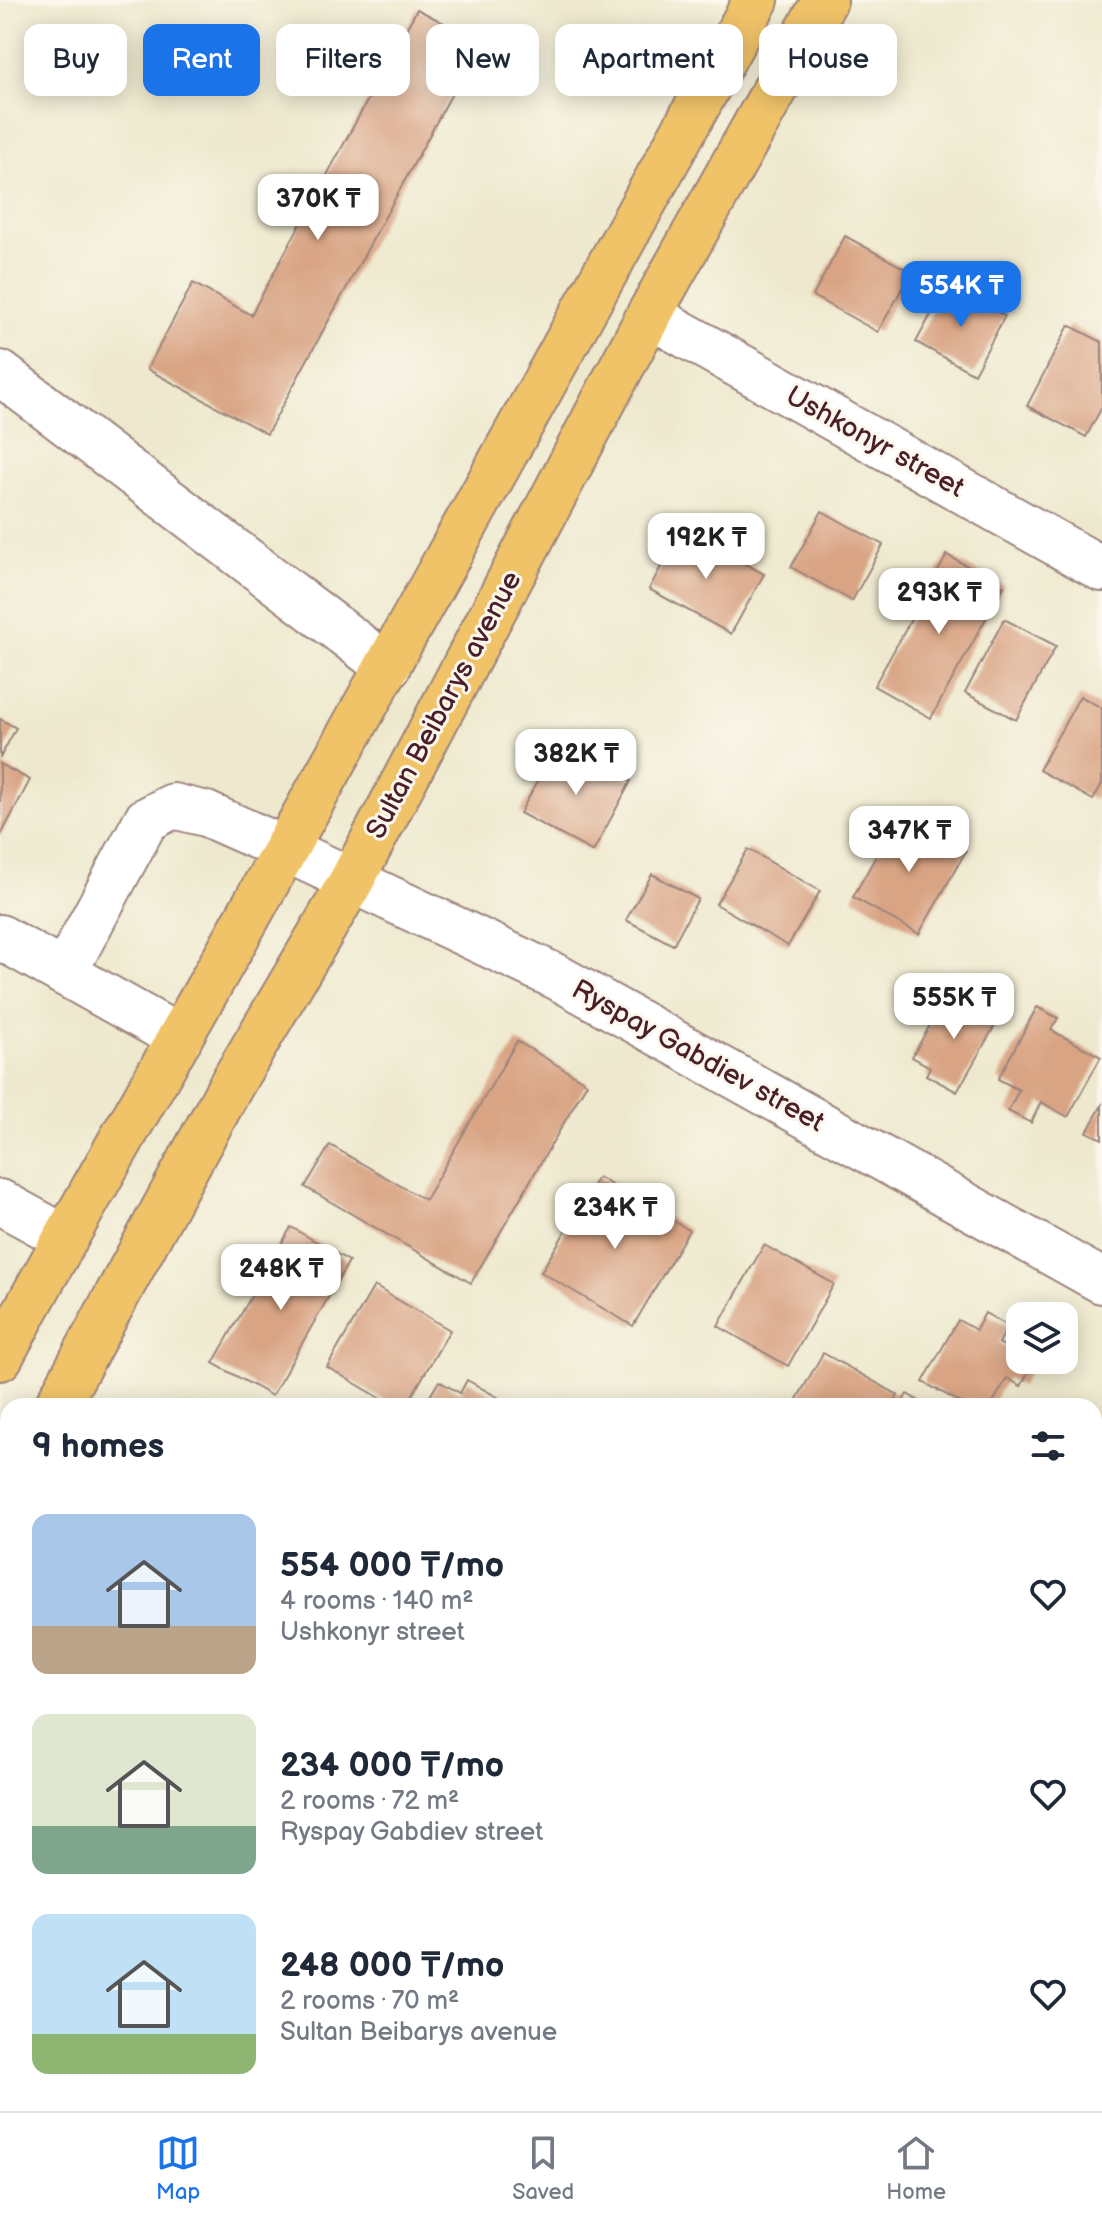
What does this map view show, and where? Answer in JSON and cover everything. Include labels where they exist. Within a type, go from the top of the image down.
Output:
[{"type":"main road","points":[[0,1358],[64,1237],[180,1038],[388,667],[756,0]]},
{"type":"main road","name":"Sultan Beibarys avenue","points":[[61,1398],[230,1087],[352,880],[649,315],[825,0]]},
{"type":"street","name":"Ushkonyr street","points":[[649,315],[1102,569]]},
{"type":"street","points":[[0,373],[388,667]]},
{"type":"street","name":"Ryspay Gabdiev street","points":[[64,973],[146,820],[173,806],[206,814],[557,977],[1102,1281]]},
{"type":"street","points":[[0,937],[180,1038]]},
{"type":"street","points":[[0,1202],[64,1237]]},
{"type":"building","points":[[417,9],[446,24],[426,24],[426,96],[451,96],[267,434],[147,369],[193,283],[251,315],[370,96],[410,96],[409,24]]},
{"type":"building","points":[[845,236],[911,272],[878,332],[813,296]]},
{"type":"building","points":[[947,285],[1005,316],[974,374],[916,342]]},
{"type":"building","points":[[1069,325],[1102,342],[1102,407],[1086,437],[1027,406]]},
{"type":"building","points":[[822,511],[883,545],[852,601],[791,567]]},
{"type":"building","points":[[681,529],[764,574],[731,634],[649,589]]},
{"type":"building","points":[[947,555],[1004,586],[931,718],[874,686]]},
{"type":"building","points":[[1004,619],[1056,646],[1016,720],[965,693]]},
{"type":"building","points":[[1080,696],[1102,708],[1102,784],[1093,800],[1039,770]]},
{"type":"building","points":[[0,719],[16,728],[0,758]]},
{"type":"building","points":[[559,742],[631,781],[593,852],[520,813]]},
{"type":"building","points":[[0,764],[30,780],[0,837]]},
{"type":"building","points":[[899,815],[966,851],[919,934],[853,897]]},
{"type":"building","points":[[748,849],[820,891],[788,946],[716,904]]},
{"type":"building","points":[[652,874],[698,899],[673,945],[626,920]]},
{"type":"building","points":[[948,993],[998,1020],[957,1092],[926,1075],[930,1067],[912,1057]]},
{"type":"building","points":[[1037,1007],[1058,1018],[1051,1030],[1101,1057],[1068,1117],[1041,1102],[1031,1123],[1008,1111],[1019,1090],[998,1079]]},
{"type":"building","points":[[517,1041],[587,1083],[471,1283],[305,1187],[330,1145],[425,1200]]},
{"type":"building","points":[[1102,1105],[1102,1139],[1087,1132]]},
{"type":"building","points":[[598,1177],[689,1230],[633,1326],[541,1272]]},
{"type":"building","points":[[291,1227],[349,1261],[272,1396],[213,1363]]},
{"type":"building","points":[[764,1245],[834,1284],[788,1366],[718,1326]]},
{"type":"building","points":[[374,1286],[450,1330],[411,1398],[380,1398],[327,1367]]},
{"type":"building","points":[[985,1313],[1006,1325],[999,1343],[1006,1347],[1006,1374],[1028,1374],[1021,1386],[1007,1378],[996,1398],[952,1398],[923,1382],[958,1320],[976,1330]]},
{"type":"building","points":[[823,1353],[898,1395],[896,1398],[798,1398]]},
{"type":"building","points":[[467,1380],[499,1398],[429,1398],[439,1381],[460,1393]]}]
